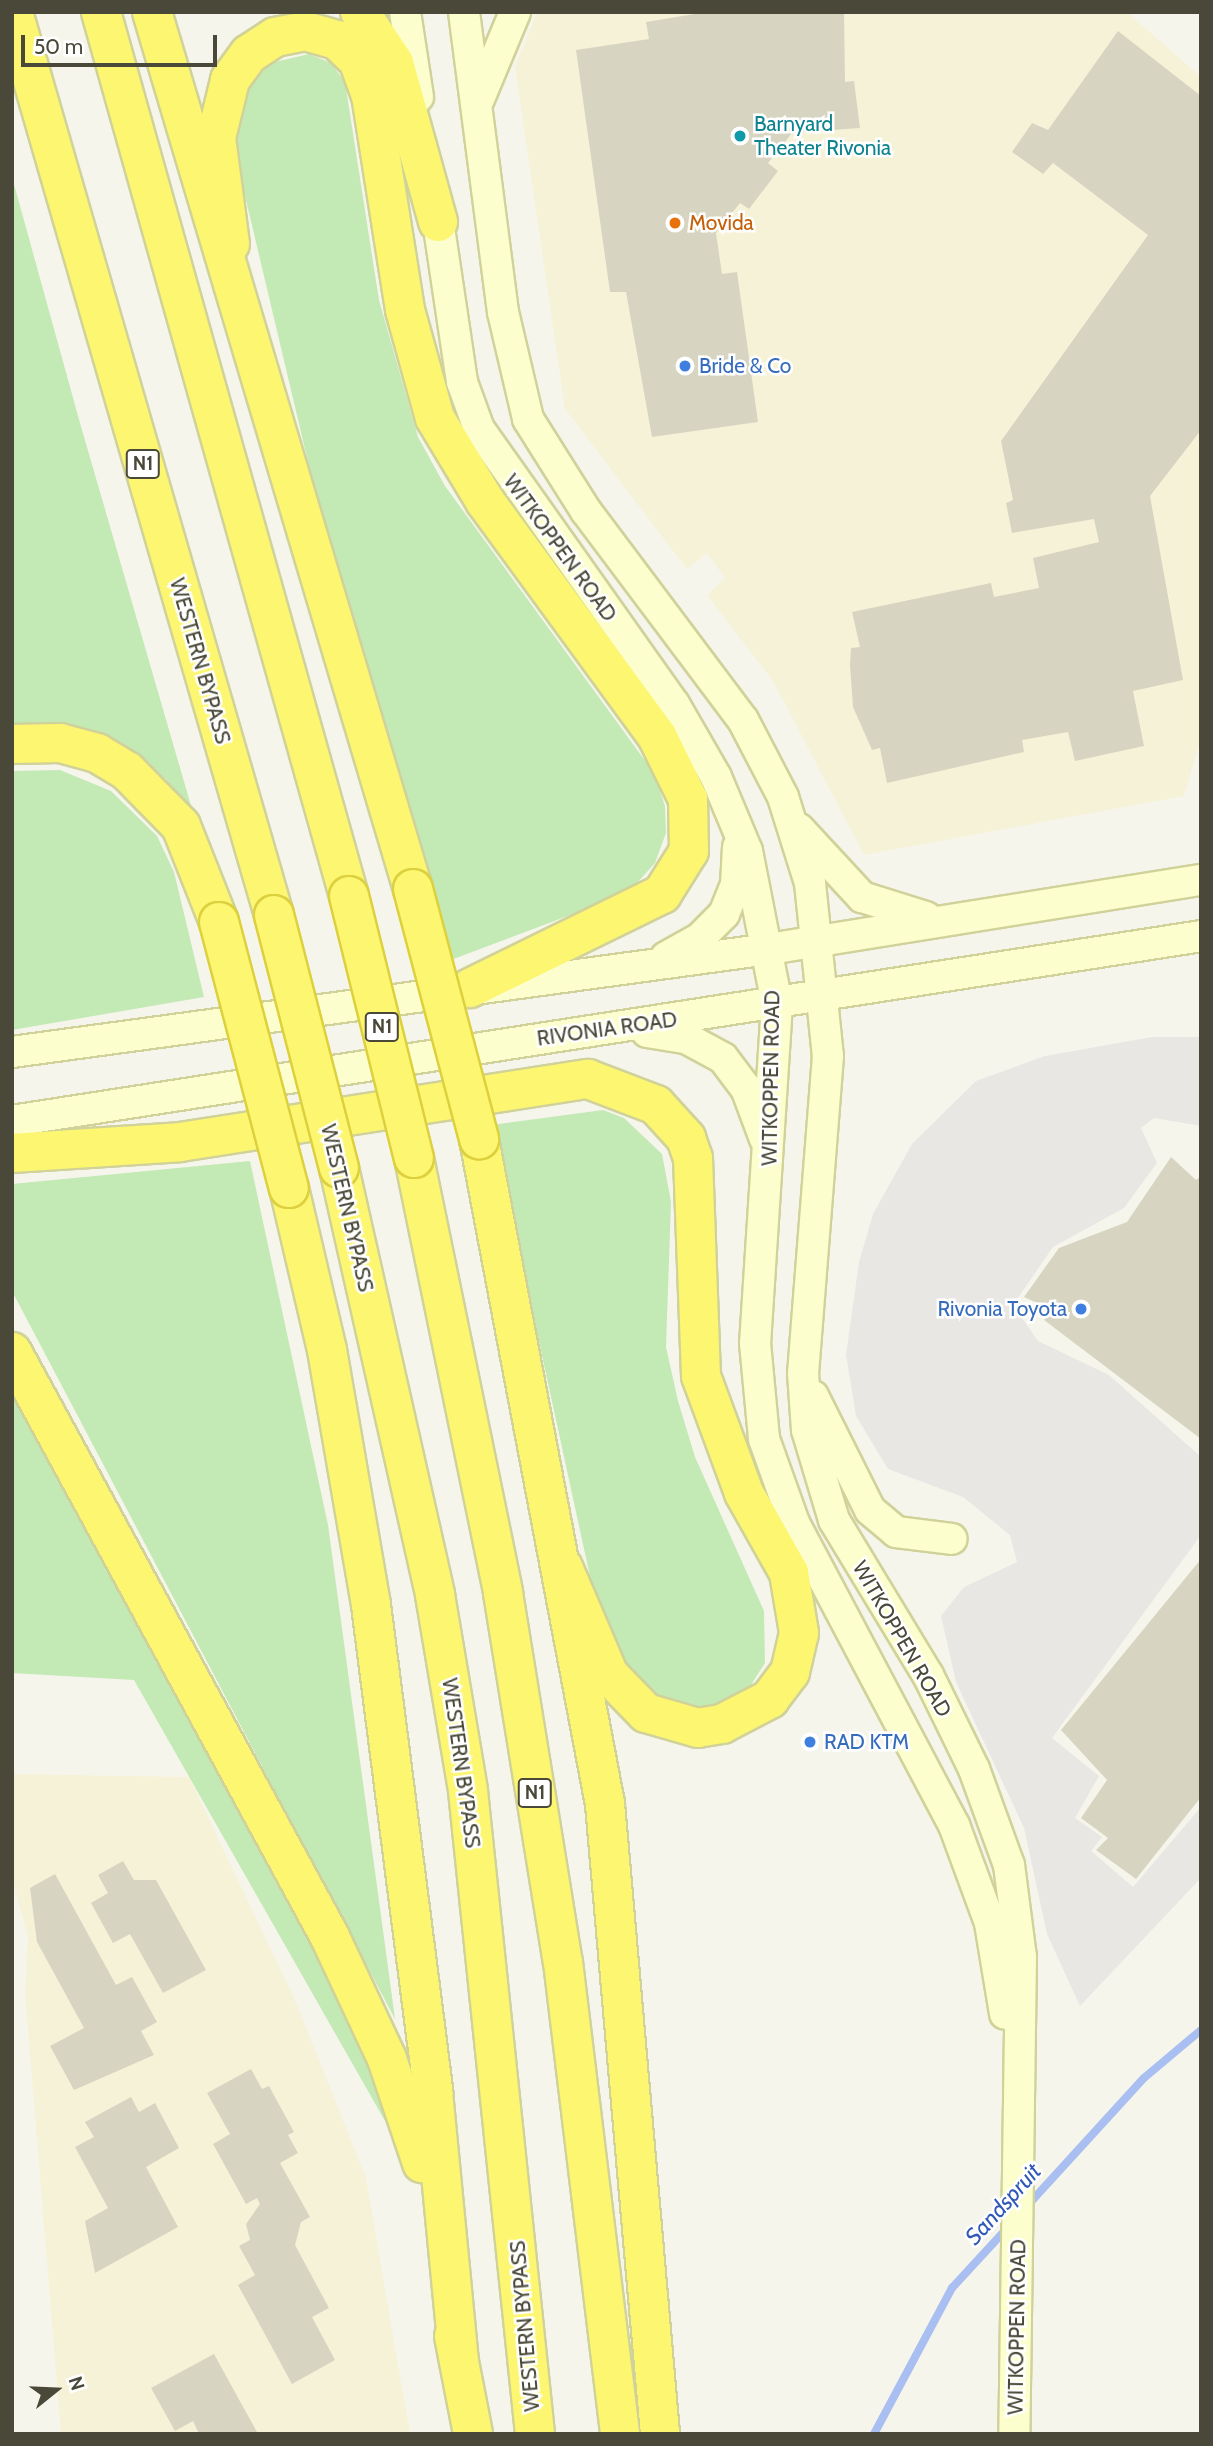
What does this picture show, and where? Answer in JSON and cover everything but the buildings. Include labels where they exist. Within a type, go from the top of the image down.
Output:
[{"type":"highway","name":"WESTERN BYPASS","points":[[12,12],[274,915],[339,1168],[435,1595],[468,1791],[535,2434]]},
{"type":"highway","name":"N1","points":[[101,12],[349,896],[414,1158],[503,1593],[558,1935],[620,2434]]},
{"type":"highway","points":[[152,12],[413,889],[479,1139],[563,1567],[605,1804],[660,2434]]},
{"type":"highway","points":[[230,244],[202,133],[202,100],[226,52],[273,12]]},
{"type":"highway","points":[[360,12],[394,62],[438,222]]},
{"type":"highway","points":[[239,307],[216,138],[230,80],[249,54],[275,37],[306,31],[329,36],[348,48],[366,76],[411,335],[435,418],[485,501],[657,736],[688,799],[689,851],[662,894],[470,988]]},
{"type":"highway","points":[[12,744],[60,743],[97,753],[146,788],[181,826],[219,922],[289,1188],[327,1350],[369,1592],[407,1875],[459,2360]]},
{"type":"highway","points":[[12,1153],[180,1142],[588,1079],[656,1105],[686,1138],[693,1158],[701,1376],[744,1493],[789,1573],[799,1633],[790,1672],[770,1699],[722,1724],[684,1726],[646,1713],[609,1675],[563,1567]]},
{"type":"highway","points":[[12,1352],[356,1987],[422,2166],[473,2434]]},
{"type":"main road","name":"WITKOPPEN ROAD","points":[[405,12],[462,382],[479,429],[674,704],[736,824],[769,949],[777,1004],[771,1159],[755,1343],[769,1461],[794,1523],[954,1825],[989,1923],[1016,2098]]},
{"type":"main road","name":"WITKOPPEN ROAD","points":[[464,12],[506,335],[535,436],[743,720],[792,821],[820,941],[828,1090],[803,1373],[810,1451],[834,1520],[928,1675],[1003,1844],[1021,1957],[1016,2098],[1017,2307],[1014,2434]]},
{"type":"main road","points":[[477,106],[515,12]]},
{"type":"main road","points":[[792,821],[862,897],[943,919]]},
{"type":"main road","points":[[650,964],[700,938],[724,914],[736,885],[736,824]]},
{"type":"main road","points":[[12,1052],[769,949],[943,919],[1201,880]]},
{"type":"main road","name":"RIVONIA ROAD","points":[[12,1121],[825,997],[1201,936]]},
{"type":"main road","points":[[616,1028],[686,1038],[723,1058],[754,1102],[771,1159]]},
{"type":"main road","points":[[803,1373],[870,1510],[896,1532],[951,1539]]},
{"type":"shaded area","points":[[537,12],[1127,12],[1201,77],[1201,738],[1184,796],[864,855],[773,681],[707,595],[725,578],[707,553],[687,569],[565,409],[515,67]]},
{"type":"shaded area","points":[[1152,1037],[1201,1037],[1201,1126],[1154,1118],[1141,1128],[1157,1163],[1124,1208],[1053,1247],[1013,1305],[1038,1341],[1109,1375],[1201,1457],[1201,1535],[1052,1738],[1099,1776],[1075,1818],[1102,1837],[1091,1851],[1133,1887],[1201,1807],[1201,1878],[1080,2006],[1047,1934],[1024,1828],[956,1682],[941,1616],[964,1587],[1017,1562],[1010,1535],[963,1497],[888,1469],[856,1416],[846,1355],[859,1262],[873,1214],[912,1144],[976,1081],[1045,1056]]},
{"type":"shaded area","points":[[12,1774],[189,1777],[296,2002],[366,2178],[410,2434],[61,2434],[25,1993],[28,1937],[12,1878]]},
{"type":"green space","points":[[309,54],[331,63],[345,82],[379,300],[418,437],[445,486],[654,773],[665,806],[666,833],[655,863],[637,883],[610,900],[448,961],[341,601],[232,141],[253,80],[271,63]]},
{"type":"green space","points":[[12,177],[196,823],[166,779],[101,734],[64,724],[12,724]]},
{"type":"green space","points":[[60,770],[111,791],[157,836],[174,872],[204,997],[12,1030],[12,771]]},
{"type":"green space","points":[[603,1110],[624,1118],[662,1154],[671,1202],[666,1347],[678,1401],[695,1457],[764,1611],[765,1663],[747,1691],[725,1707],[661,1713],[604,1641],[492,1125]]},
{"type":"green space","points":[[250,1161],[328,1525],[395,2019],[12,1291],[12,1184]]},
{"type":"green space","points":[[12,1378],[266,1844],[386,2095],[393,2135],[134,1680],[12,1673]]},
{"type":"waterway","name":"Sandspruit","points":[[1027,2206],[1144,2078],[1201,2030]]},
{"type":"waterway","name":"Sandspruit","points":[[874,2434],[952,2288],[1009,2226]]},
{"type":"place","name":"Barnyard Theater Rivonia","points":[[740,136]]},
{"type":"place","name":"Movida","points":[[675,223]]},
{"type":"place","name":"Bride & Co","points":[[685,366]]},
{"type":"place","name":"Rivonia Toyota","points":[[1081,1309]]},
{"type":"place","name":"RAD KTM","points":[[810,1742]]}]
